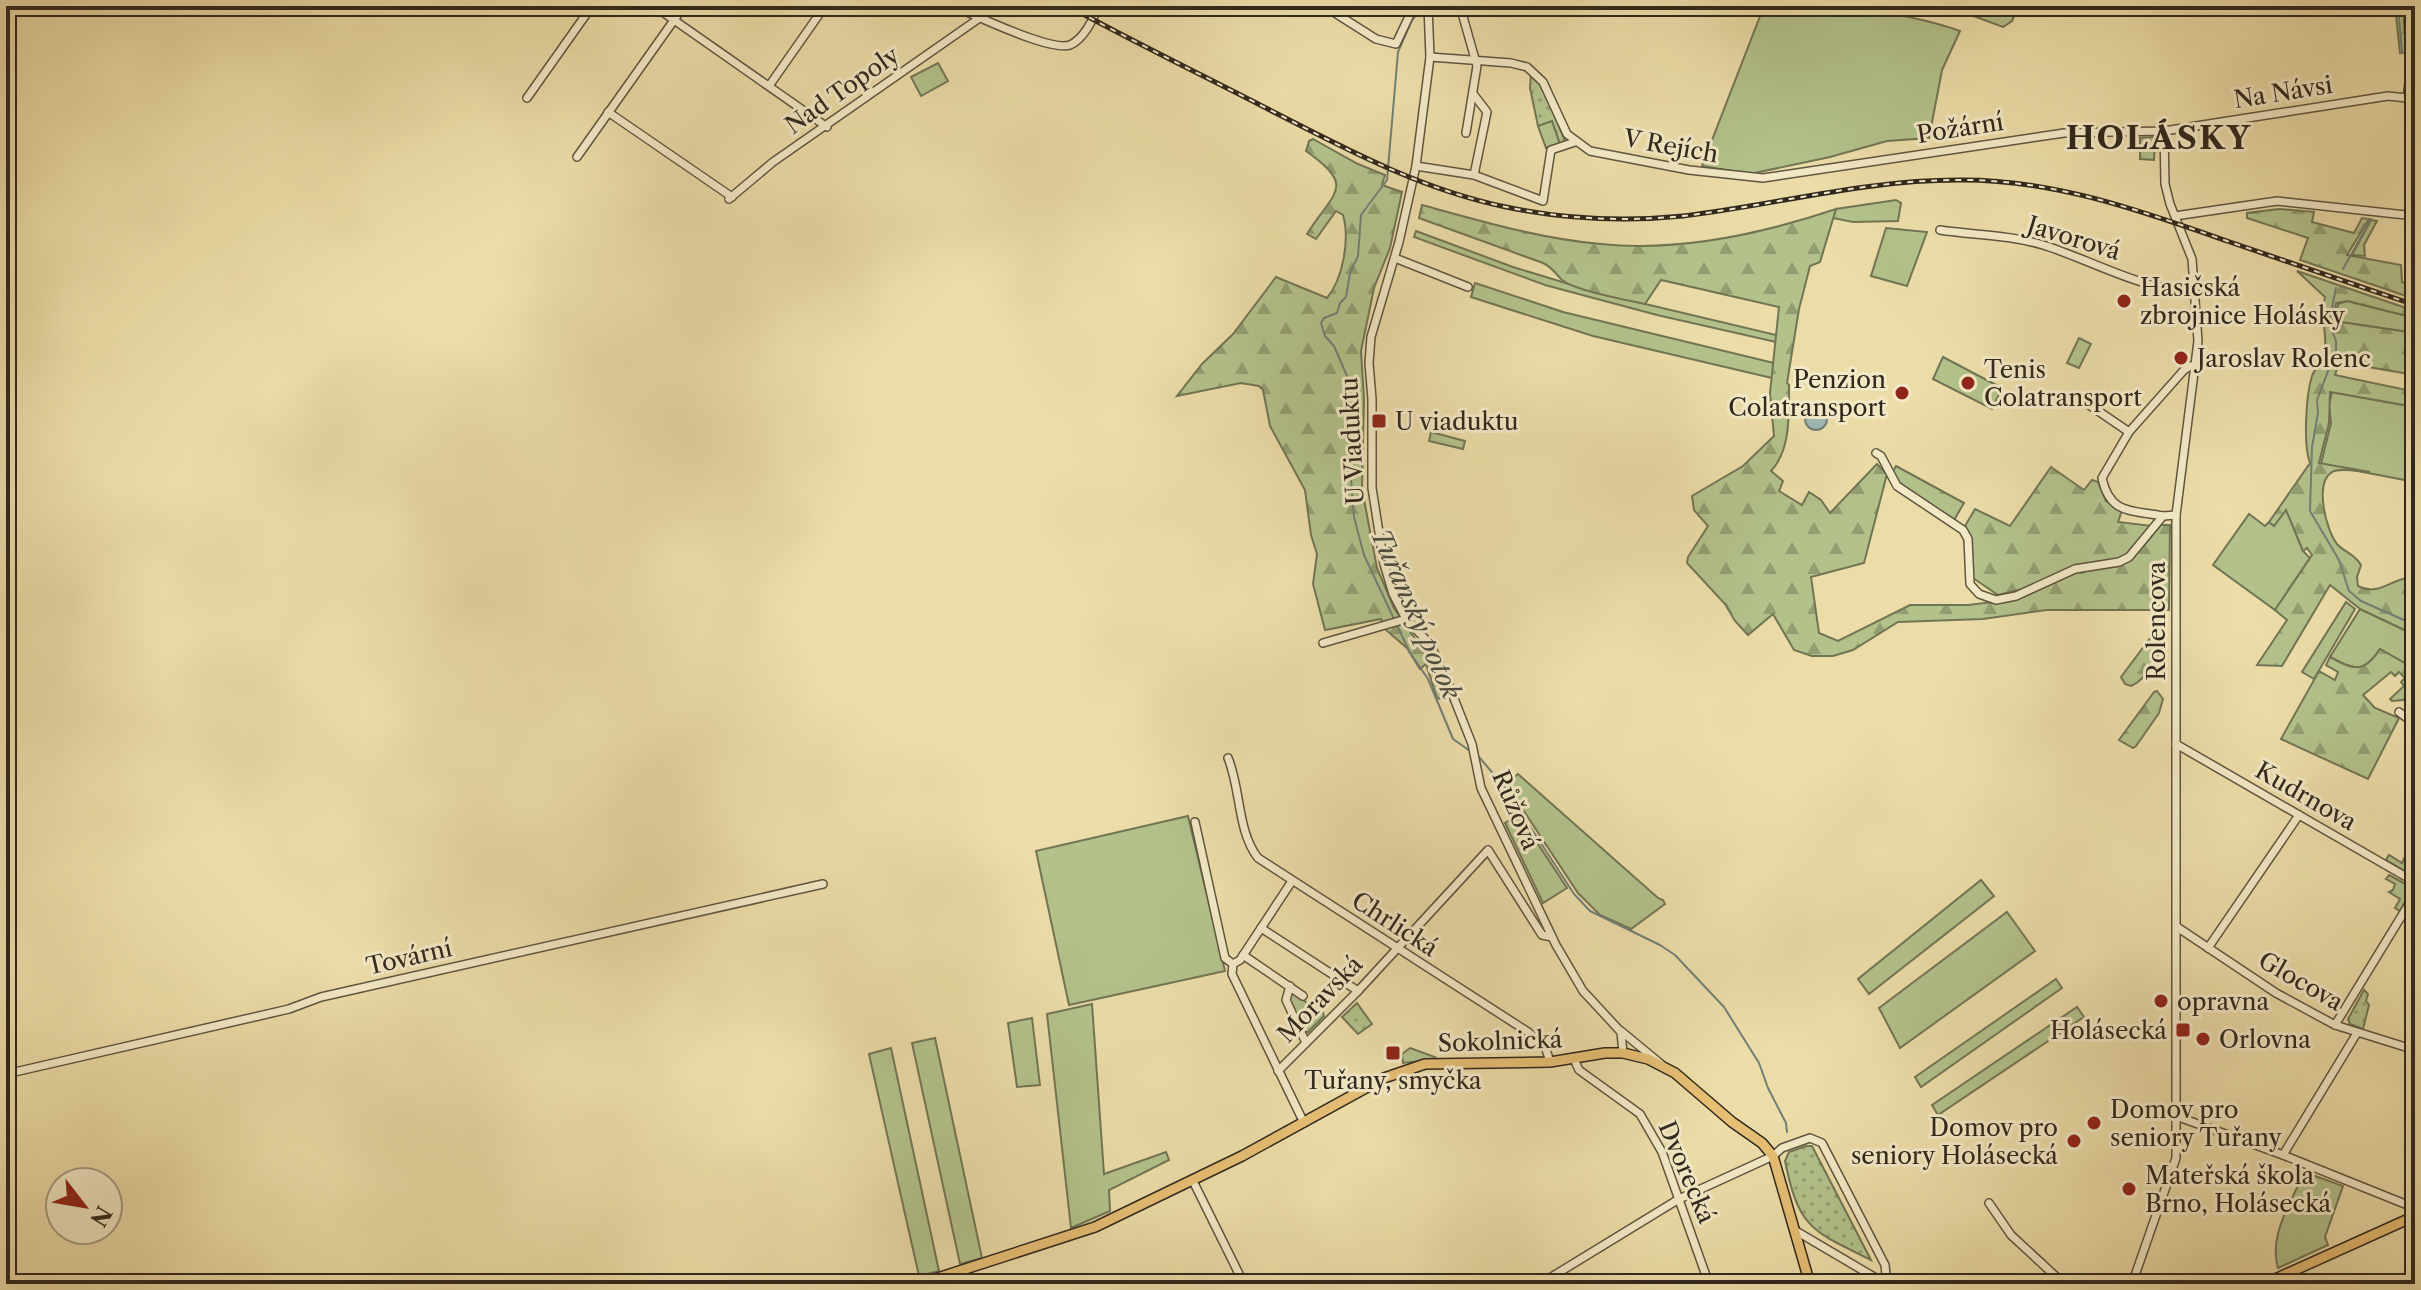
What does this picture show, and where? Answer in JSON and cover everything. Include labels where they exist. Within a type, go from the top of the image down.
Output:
[{"type":"main road","name":"Sokolnická","points":[[919,1284],[1095,1227],[1219,1168],[1384,1078],[1416,1066],[1550,1062],[1623,1053],[1665,1067],[1686,1081],[1732,1122],[1762,1143],[1773,1156]]},
{"type":"main road","points":[[1773,1156],[1810,1284]]},
{"type":"main road","points":[[2264,1284],[2415,1216]]},
{"type":"street","points":[[527,98],[592,6]]},
{"type":"street","points":[[654,6],[827,127]]},
{"type":"street","points":[[577,157],[684,6]]},
{"type":"street","points":[[769,86],[825,6]]},
{"type":"street","points":[[953,6],[1061,47],[1078,40],[1099,6]]},
{"type":"street","points":[[1324,6],[1376,39],[1396,44],[1414,6]]},
{"type":"street","name":"U Viaduktu","points":[[1428,6],[1430,57],[1416,166],[1395,258],[1371,337],[1372,488],[1384,564],[1393,594],[1406,619],[1429,643],[1453,696]]},
{"type":"street","points":[[1460,6],[1477,66],[1466,133]]},
{"type":"street","name":"Nad Topoly","points":[[608,112],[730,198],[773,162],[981,17]]},
{"type":"street","points":[[2412,46],[2408,20],[2415,17]]},
{"type":"street","name":"Na Návsi","points":[[2164,131],[2388,96],[2410,101],[2412,46]]},
{"type":"street","points":[[1416,166],[1474,175],[1543,201],[1551,150],[1575,142],[1561,124],[1536,73],[1516,63],[1430,57]]},
{"type":"street","points":[[1474,95],[1487,112],[1474,175]]},
{"type":"street","name":"Požární","points":[[1763,178],[2064,133],[2164,131]]},
{"type":"street","name":"Rolencova","points":[[2164,131],[2165,184],[2192,259],[2196,366],[2176,515],[2176,1116]]},
{"type":"street","name":"V Rejích","points":[[1575,142],[1590,151],[1615,157],[1730,177],[1763,178]]},
{"type":"street","points":[[2175,216],[2277,201],[2415,216]]},
{"type":"street","name":"Javorová","points":[[1940,230],[2040,244],[2177,292],[2195,291]]},
{"type":"street","points":[[1395,258],[1468,287]]},
{"type":"street","points":[[2176,515],[2163,516],[2116,506],[2106,495],[2102,478],[2129,432],[2184,370],[2196,366]]},
{"type":"street","points":[[2088,404],[2129,432]]},
{"type":"street","points":[[1876,453],[1881,456],[1897,486],[1963,530],[1968,539],[1970,584],[1979,594],[1996,600],[2016,596],[2075,569],[2119,562],[2129,557],[2163,516]]},
{"type":"street","points":[[1323,643],[1406,619]]},
{"type":"street","name":"Růžová","points":[[1453,696],[1474,749],[1481,788],[1552,937],[1583,991],[1620,1030],[1665,1067]]},
{"type":"street","points":[[2399,712],[2415,724]]},
{"type":"street","name":"Kudrnova","points":[[2176,744],[2415,882]]},
{"type":"street","name":"Chrlická","points":[[1228,758],[1249,841],[1256,856],[1528,1032],[1545,1046],[1550,1062]]},
{"type":"street","points":[[2208,948],[2299,815]]},
{"type":"street","points":[[1195,822],[1225,958],[1233,964]]},
{"type":"street","name":"Růžová","points":[[1488,850],[1542,935],[1552,937]]},
{"type":"street","name":"Moravská","points":[[1278,1071],[1358,991],[1488,850]]},
{"type":"street","points":[[1292,881],[1243,955],[1233,964],[1232,974],[1304,1123]]},
{"type":"street","name":"Tovární","points":[[6,1074],[289,1009],[321,997],[823,884]]},
{"type":"street","points":[[2335,1025],[2415,894]]},
{"type":"street","name":"Glocova","points":[[2177,927],[2276,993],[2335,1025],[2415,1050]]},
{"type":"street","points":[[1261,928],[1358,991]]},
{"type":"street","points":[[1243,955],[1303,996]]},
{"type":"street","points":[[1290,986],[1286,1000],[1306,1043]]},
{"type":"street","points":[[1620,1030],[1624,1040],[1623,1053]]},
{"type":"street","points":[[2283,1155],[2357,1033]]},
{"type":"street","name":"Dvorecká","points":[[1574,1059],[1580,1071],[1640,1114],[1662,1152],[1709,1284]]},
{"type":"street","points":[[2132,1284],[2176,1158],[2176,1116],[2415,1208]]},
{"type":"street","points":[[1540,1284],[1679,1199],[1773,1156],[1782,1148],[1810,1138],[1822,1143],[1885,1265],[1887,1284]]},
{"type":"street","points":[[1193,1181],[1244,1284]]},
{"type":"street","points":[[1989,1203],[2011,1235],[2064,1284]]},
{"type":"street","points":[[1796,1231],[1887,1284]]},
{"type":"green space","points":[[1764,6],[1888,13],[1960,31],[1942,70],[1929,138],[1887,141],[1750,174],[1702,166]]},
{"type":"green space","points":[[1960,6],[2007,6],[2015,14],[2012,21],[2003,27],[1971,15]]},
{"type":"green space","points":[[2395,6],[2404,6],[2407,52],[2400,53]]},
{"type":"green space","points":[[938,63],[948,81],[921,96],[911,77]]},
{"type":"green space","points":[[1531,73],[1542,86],[1566,143],[1560,144],[1552,121],[1538,126],[1530,88]]},
{"type":"green space","points":[[1552,120],[1560,144],[1546,148],[1538,126]]},
{"type":"green space","points":[[2153,137],[2158,144],[2155,145],[2154,160],[2140,159],[2140,138]]},
{"type":"green space","points":[[1313,139],[1385,175],[1382,185],[1402,192],[1390,248],[1374,288],[1361,351],[1364,398],[1362,489],[1377,568],[1394,608],[1437,671],[1448,700],[1437,698],[1426,664],[1420,669],[1407,648],[1386,630],[1381,619],[1325,630],[1313,584],[1317,554],[1305,490],[1270,426],[1263,390],[1259,386],[1241,383],[1177,396],[1202,364],[1233,334],[1276,277],[1327,298],[1333,290],[1344,258],[1345,225],[1343,215],[1336,211],[1316,239],[1307,234],[1336,190],[1331,173],[1306,151],[1309,141]]},
{"type":"green space","points":[[1896,200],[1901,203],[1898,221],[1853,222],[1833,218],[1836,209]]},
{"type":"green space","points":[[1422,205],[1534,234],[1579,242],[1631,246],[1720,239],[1836,209],[1820,262],[1810,266],[1799,309],[1787,383],[1788,431],[1782,453],[1771,471],[1783,481],[1779,491],[1802,505],[1809,492],[1821,500],[1830,513],[1877,464],[1887,474],[1864,563],[1811,577],[1819,633],[1838,641],[1910,605],[1968,605],[2018,599],[2078,572],[2119,566],[2132,559],[2161,525],[2170,525],[2169,610],[2047,610],[1983,619],[1898,622],[1853,650],[1833,656],[1812,656],[1794,650],[1773,614],[1748,635],[1725,604],[1687,563],[1708,526],[1694,510],[1692,496],[1743,466],[1774,436],[1770,393],[1779,307],[1661,280],[1645,304],[1589,291],[1562,280],[1543,263],[1419,218]]},
{"type":"green space","points":[[2279,209],[2314,212],[2312,222],[2354,233],[2362,218],[2369,219],[2347,255],[2401,265],[2402,282],[2415,288],[2415,299],[2300,260],[2308,238],[2247,218],[2247,213]]},
{"type":"green space","points":[[2371,220],[2377,221],[2364,245],[2365,256],[2352,255]]},
{"type":"green space","points":[[1886,228],[1927,232],[1907,286],[1871,276]]},
{"type":"green space","points":[[1416,231],[1513,267],[1595,292],[1776,335],[1776,342],[1545,285],[1414,237]]},
{"type":"green space","points":[[2297,271],[2415,311],[2415,318],[2348,301],[2336,303],[2333,321],[2415,333],[2415,375],[2339,362],[2335,375],[2407,390],[2411,400],[2415,400],[2415,407],[2330,392],[2329,423],[2319,463],[2370,472],[2332,472],[2324,486],[2326,518],[2337,544],[2361,565],[2358,586],[2374,589],[2407,578],[2415,579],[2415,635],[2360,609],[2330,585],[2282,666],[2257,665],[2287,620],[2275,610],[2312,555],[2307,548],[2303,551],[2286,510],[2274,526],[2269,522],[2310,463],[2306,433],[2308,395],[2312,376],[2325,348],[2325,297]]},
{"type":"green space","points":[[1475,283],[1563,312],[1774,363],[1772,378],[1593,336],[1471,297]]},
{"type":"green space","points":[[2347,301],[2415,318],[2415,333],[2335,321],[2338,304]]},
{"type":"green space","points":[[2079,338],[2091,344],[2079,368],[2067,363]]},
{"type":"green space","name":"Tenis Colatransport","points":[[1943,357],[2002,388],[1992,409],[1933,379]]},
{"type":"green space","points":[[2332,392],[2415,407],[2415,482],[2321,464],[2331,423],[2329,405]]},
{"type":"green space","points":[[1431,432],[1465,441],[1463,449],[1429,441]]},
{"type":"green space","points":[[1896,466],[1964,503],[1954,520],[1897,482],[1892,473]]},
{"type":"green space","points":[[2051,467],[2084,490],[2092,480],[2098,482],[2106,501],[2122,510],[2118,522],[2152,526],[2119,559],[2073,566],[2023,589],[1998,595],[1973,578],[1971,539],[1965,526],[1975,509],[2010,526]]},
{"type":"green space","points":[[2286,509],[2303,551],[2310,558],[2275,610],[2213,565],[2249,514],[2265,526],[2269,522],[2274,525]]},
{"type":"green space","points":[[2346,602],[2355,609],[2314,679],[2302,672]]},
{"type":"green space","points":[[2360,609],[2415,635],[2415,669],[2380,649],[2368,663],[2358,667],[2330,657]]},
{"type":"green space","points":[[2158,631],[2163,633],[2163,640],[2153,664],[2137,683],[2131,686],[2125,684],[2121,677]]},
{"type":"green space","points":[[2380,649],[2415,669],[2415,689],[2403,700],[2392,701],[2390,699],[2404,686],[2401,682],[2405,678],[2399,672],[2395,676],[2391,672],[2363,695],[2375,708],[2399,718],[2368,779],[2281,739],[2319,671],[2335,680],[2338,672],[2326,665],[2330,657],[2358,667],[2369,663]]},
{"type":"green space","points":[[2157,691],[2163,699],[2159,713],[2136,746],[2133,748],[2119,740],[2154,692]]},
{"type":"green space","points":[[1518,774],[1665,904],[1631,929],[1600,915],[1578,893],[1506,784]]},
{"type":"green space","points":[[1519,815],[1567,888],[1543,903],[1505,823]]},
{"type":"green space","points":[[1188,816],[1225,971],[1069,1005],[1036,851]]},
{"type":"green space","points":[[2409,848],[2415,851],[2415,877],[2386,860],[2389,855],[2402,863]]},
{"type":"green space","points":[[2389,875],[2409,886],[2410,893],[2400,911],[2395,908],[2400,899],[2389,892],[2395,884],[2386,879]]},
{"type":"green space","points":[[1981,880],[1994,896],[1869,994],[1858,979]]},
{"type":"green space","points":[[2007,912],[2035,951],[1900,1048],[1879,1008]]},
{"type":"green space","points":[[2056,979],[2062,988],[1921,1087],[1915,1077]]},
{"type":"green space","points":[[2364,990],[2368,994],[2366,1001],[2369,1005],[2363,1029],[2350,1024],[2348,1019]]},
{"type":"green space","points":[[1292,993],[1323,1013],[1324,1016],[1308,1032],[1304,1032],[1289,1001]]},
{"type":"green space","points":[[1357,1003],[1372,1024],[1358,1034],[1342,1017]]},
{"type":"green space","points":[[1092,1004],[1104,1174],[1166,1152],[1169,1160],[1109,1190],[1110,1211],[1071,1228],[1047,1014]]},
{"type":"green space","points":[[2077,1007],[2084,1017],[1938,1115],[1932,1105]]},
{"type":"green space","points":[[1032,1018],[1040,1085],[1017,1087],[1008,1023]]},
{"type":"green space","points":[[935,1038],[982,1258],[960,1264],[912,1043]]},
{"type":"green space","points":[[891,1048],[939,1271],[919,1276],[869,1054]]},
{"type":"green space","points":[[1410,1048],[1437,1059],[1403,1063],[1402,1054]]},
{"type":"green space","points":[[1812,1146],[1871,1260],[1822,1234],[1803,1215],[1790,1184],[1785,1161],[1789,1152]]},
{"type":"green space","points":[[2304,1172],[2343,1186],[2325,1237],[2328,1245],[2278,1268],[2276,1243],[2279,1230]]},
{"type":"water","points":[[1816,408],[1824,411],[1827,419],[1824,427],[1816,430],[1808,427],[1805,419],[1808,411]]},
{"type":"waterway","points":[[2398,6],[2402,53]]},
{"type":"waterway","name":"Tuřanský potok","points":[[1394,619],[1364,555],[1354,517],[1345,403],[1347,376],[1321,323],[1324,318],[1337,313],[1346,297],[1350,273],[1358,256],[1361,215],[1387,180],[1398,52],[1412,20],[1423,7]]},
{"type":"waterway","points":[[2343,269],[2371,219]]},
{"type":"waterway","points":[[2336,288],[2329,323],[2336,350],[2317,400],[2310,511],[2339,560],[2349,591],[2361,601],[2415,625]]},
{"type":"waterway","name":"Tuřanský potok","points":[[1397,625],[1410,653],[1428,679],[1453,739],[1470,751]]},
{"type":"waterway","name":"Tuřanský potok","points":[[1479,757],[1503,785],[1574,894],[1590,911],[1675,955],[1724,1007],[1759,1063],[1786,1123],[1787,1132]]},
{"type":"railway","points":[[1068,6],[1382,165],[1442,189],[1506,207],[1572,217],[1639,219],[1683,216],[1888,184],[1993,181],[2095,198],[2415,305]]},
{"type":"place","name":"Hasičská zbrojnice Holásky","points":[[2124,301]]},
{"type":"place","name":"Jaroslav Rolenc","points":[[2181,358]]},
{"type":"place","name":"Tenis Colatransport","points":[[1968,383]]},
{"type":"place","name":"Penzion Colatransport","points":[[1902,393]]},
{"type":"place","name":"U viaduktu","points":[[1379,421]]},
{"type":"place","name":"opravna","points":[[2161,1001]]},
{"type":"place","name":"Holásecká","points":[[2183,1030]]},
{"type":"place","name":"Orlovna","points":[[2203,1039]]},
{"type":"place","name":"Tuřany, smyčka","points":[[1393,1053]]},
{"type":"place","name":"Domov pro seniory Tuřany","points":[[2094,1123]]},
{"type":"place","name":"Domov pro seniory Holásecká","points":[[2074,1141]]},
{"type":"place","name":"Mateřská škola Brno, Holásecká","points":[[2129,1189]]},
{"type":"district","name":"HOLÁSKY","points":[[2159,137]]}]
